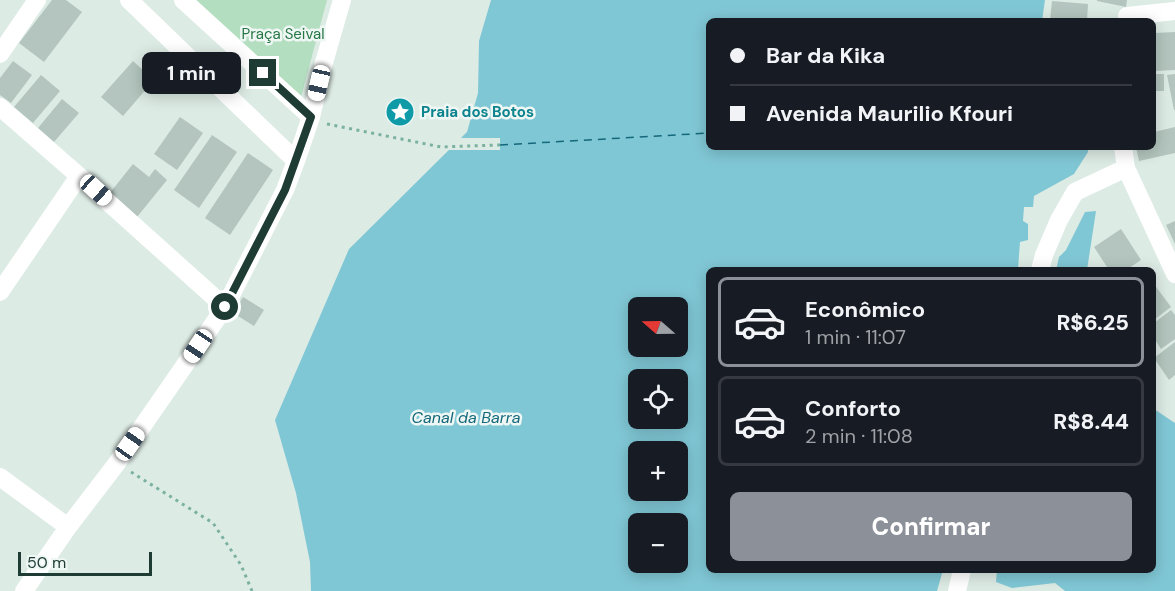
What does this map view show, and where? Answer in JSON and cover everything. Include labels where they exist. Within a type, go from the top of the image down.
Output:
[{"type":"street","points":[[0,54],[37,0]]},
{"type":"street","points":[[129,0],[296,161]]},
{"type":"street","points":[[183,0],[311,117]]},
{"type":"street","points":[[24,591],[68,527],[117,463],[225,307],[285,190],[311,117],[342,0]]},
{"type":"street","points":[[1129,12],[1175,11]]},
{"type":"street","points":[[0,107],[225,307]]},
{"type":"street","points":[[1123,150],[1126,168],[1175,274]]},
{"type":"street","points":[[1041,267],[1059,220],[1076,192],[1126,168]]},
{"type":"street","points":[[0,292],[80,176]]},
{"type":"street","points":[[0,477],[68,527]]},
{"type":"street","points":[[957,591],[961,573]]},
{"type":"path","points":[[311,117],[327,124],[441,147],[500,145]]},
{"type":"path","points":[[117,463],[213,523],[240,565],[252,591]]},
{"type":"green space","name":"Praça Seival","points":[[193,0],[327,0],[301,97]]},
{"type":"water","name":"Canal da Barra","points":[[491,0],[1045,0],[1042,18],[706,18],[706,150],[1088,150],[1074,174],[1034,196],[1033,207],[1024,207],[1023,221],[1028,224],[1028,240],[1020,242],[1018,267],[706,267],[706,573],[942,573],[937,591],[311,591],[310,562],[296,493],[275,420],[349,249],[467,132],[478,93],[479,41]]},
{"type":"water","points":[[1096,211],[1087,267],[1057,267],[1059,257],[1066,250],[1085,212]]},
{"type":"water","points":[[1156,410],[1175,423],[1175,591],[1065,591],[1055,583],[1012,588],[996,582],[997,573],[1156,573]]},
{"type":"pier","points":[[456,138],[500,138],[500,150],[444,150]]},
{"type":"building","points":[[52,0],[66,0],[82,12],[44,62],[19,43]]},
{"type":"building","points":[[1097,0],[1127,0],[1126,7]]},
{"type":"building","points":[[1052,1],[1088,4],[1087,18],[1050,18]]},
{"type":"building","points":[[1175,32],[1175,70],[1156,71],[1156,33]]},
{"type":"building","points":[[13,61],[32,75],[11,103],[0,95],[0,78]]},
{"type":"building","points":[[133,61],[154,80],[123,116],[101,97]]},
{"type":"building","points":[[1156,74],[1164,74],[1164,91],[1156,91]]},
{"type":"building","points":[[1175,74],[1175,110],[1174,110],[1167,75]]},
{"type":"building","points":[[41,75],[60,91],[33,123],[14,107]]},
{"type":"building","points":[[62,99],[79,113],[54,142],[38,128]]},
{"type":"building","points":[[180,117],[203,133],[177,170],[154,154]]},
{"type":"building","points":[[1175,127],[1175,153],[1139,161],[1137,150],[1156,150],[1156,132]]},
{"type":"building","points":[[212,135],[237,152],[199,208],[174,190]]},
{"type":"building","points":[[248,153],[273,170],[230,235],[205,218]]},
{"type":"building","points":[[133,164],[149,177],[155,169],[167,180],[137,217],[109,194]]},
{"type":"building","points":[[1175,221],[1175,244],[1166,225]]},
{"type":"building","points":[[1121,229],[1141,260],[1130,267],[1107,267],[1094,247]]},
{"type":"building","points":[[1156,287],[1171,307],[1156,318]]},
{"type":"building","points":[[243,297],[264,310],[254,326],[233,313]]},
{"type":"building","points":[[1171,310],[1175,315],[1175,339],[1161,349],[1156,341],[1156,321]]},
{"type":"building","points":[[1175,342],[1175,375],[1169,380],[1156,361],[1156,356]]},
{"type":"ferry route","points":[[500,145],[706,133]]},
{"type":"place","name":"Praia dos Botos","points":[[400,112]]},
{"type":"route","points":[[225,307],[285,190],[311,117],[263,73]]}]
